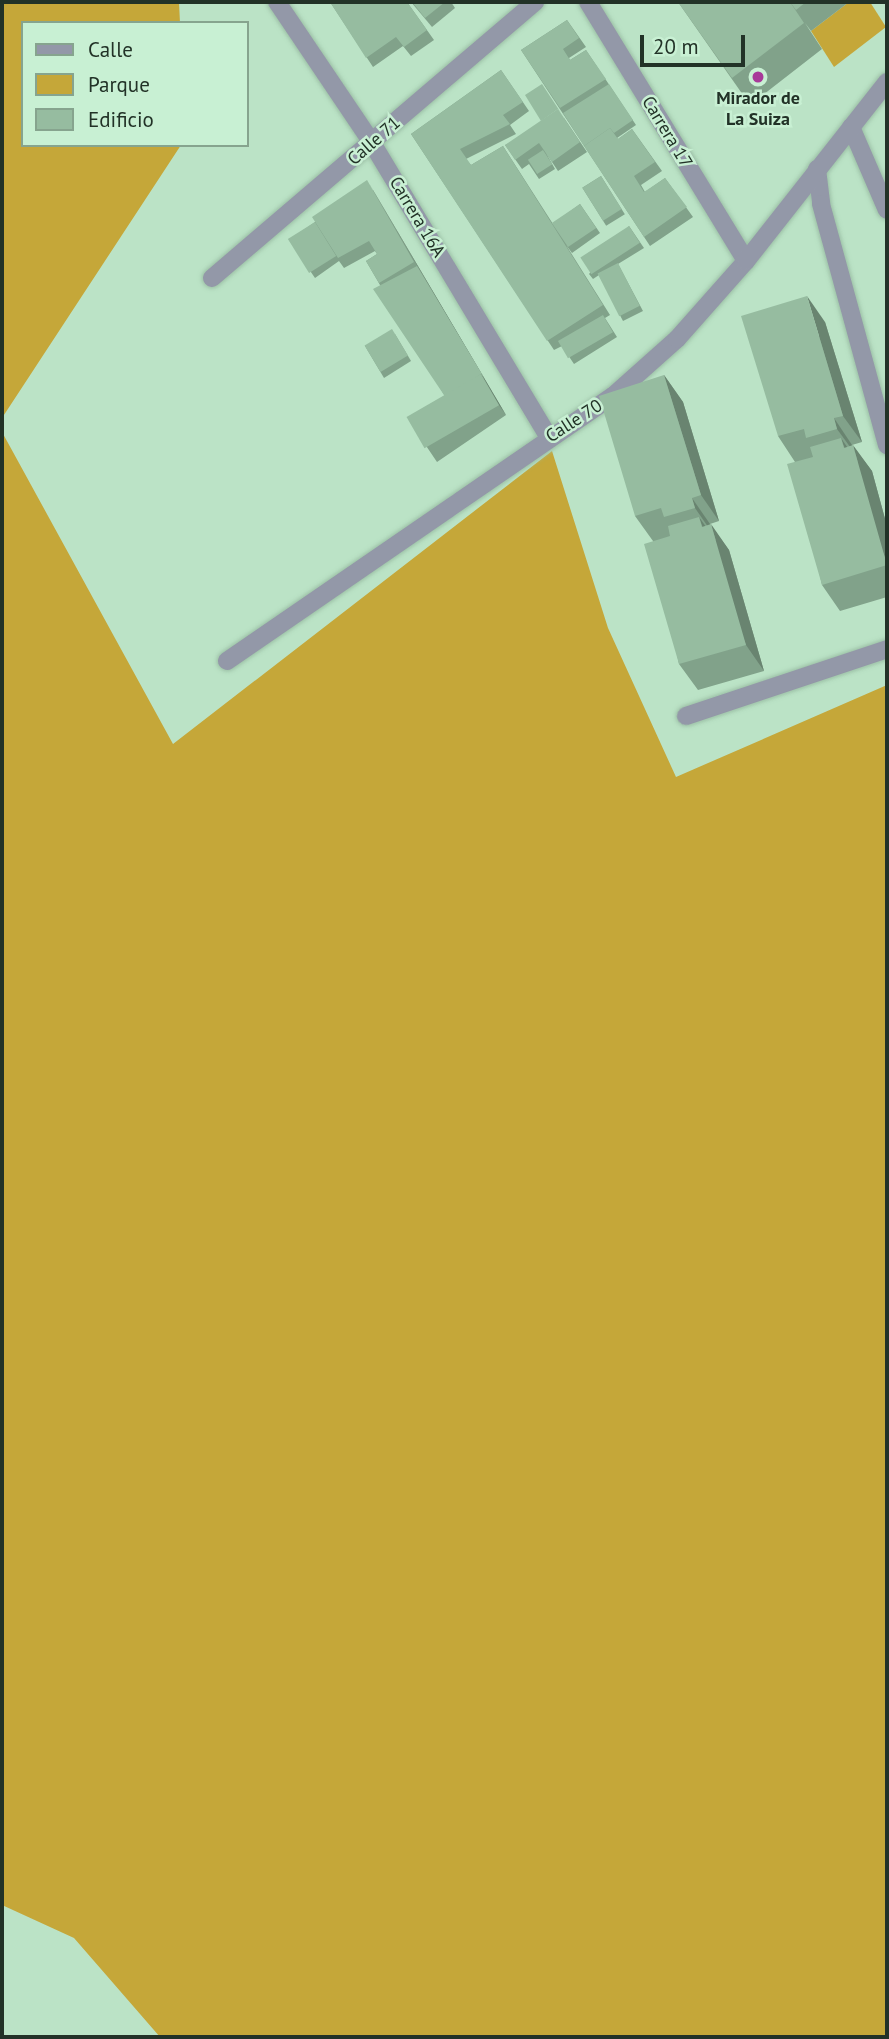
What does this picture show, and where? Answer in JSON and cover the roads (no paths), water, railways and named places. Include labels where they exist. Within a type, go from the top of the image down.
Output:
[{"type":"street","name":"Carrera 16A","points":[[277,2],[372,143],[549,437]]},
{"type":"street","name":"Calle 71","points":[[212,278],[535,2]]},
{"type":"street","name":"Carrera 17","points":[[588,2],[746,261]]},
{"type":"street","name":"Calle 70","points":[[227,661],[549,437],[614,396],[677,339],[746,261],[887,82]]},
{"type":"street","points":[[850,127],[887,209]]},
{"type":"street","points":[[817,169],[821,204],[887,445]]},
{"type":"street","points":[[686,716],[887,649]]},
{"type":"place","name":"Mirador de La Suiza","points":[[758,77]]}]
